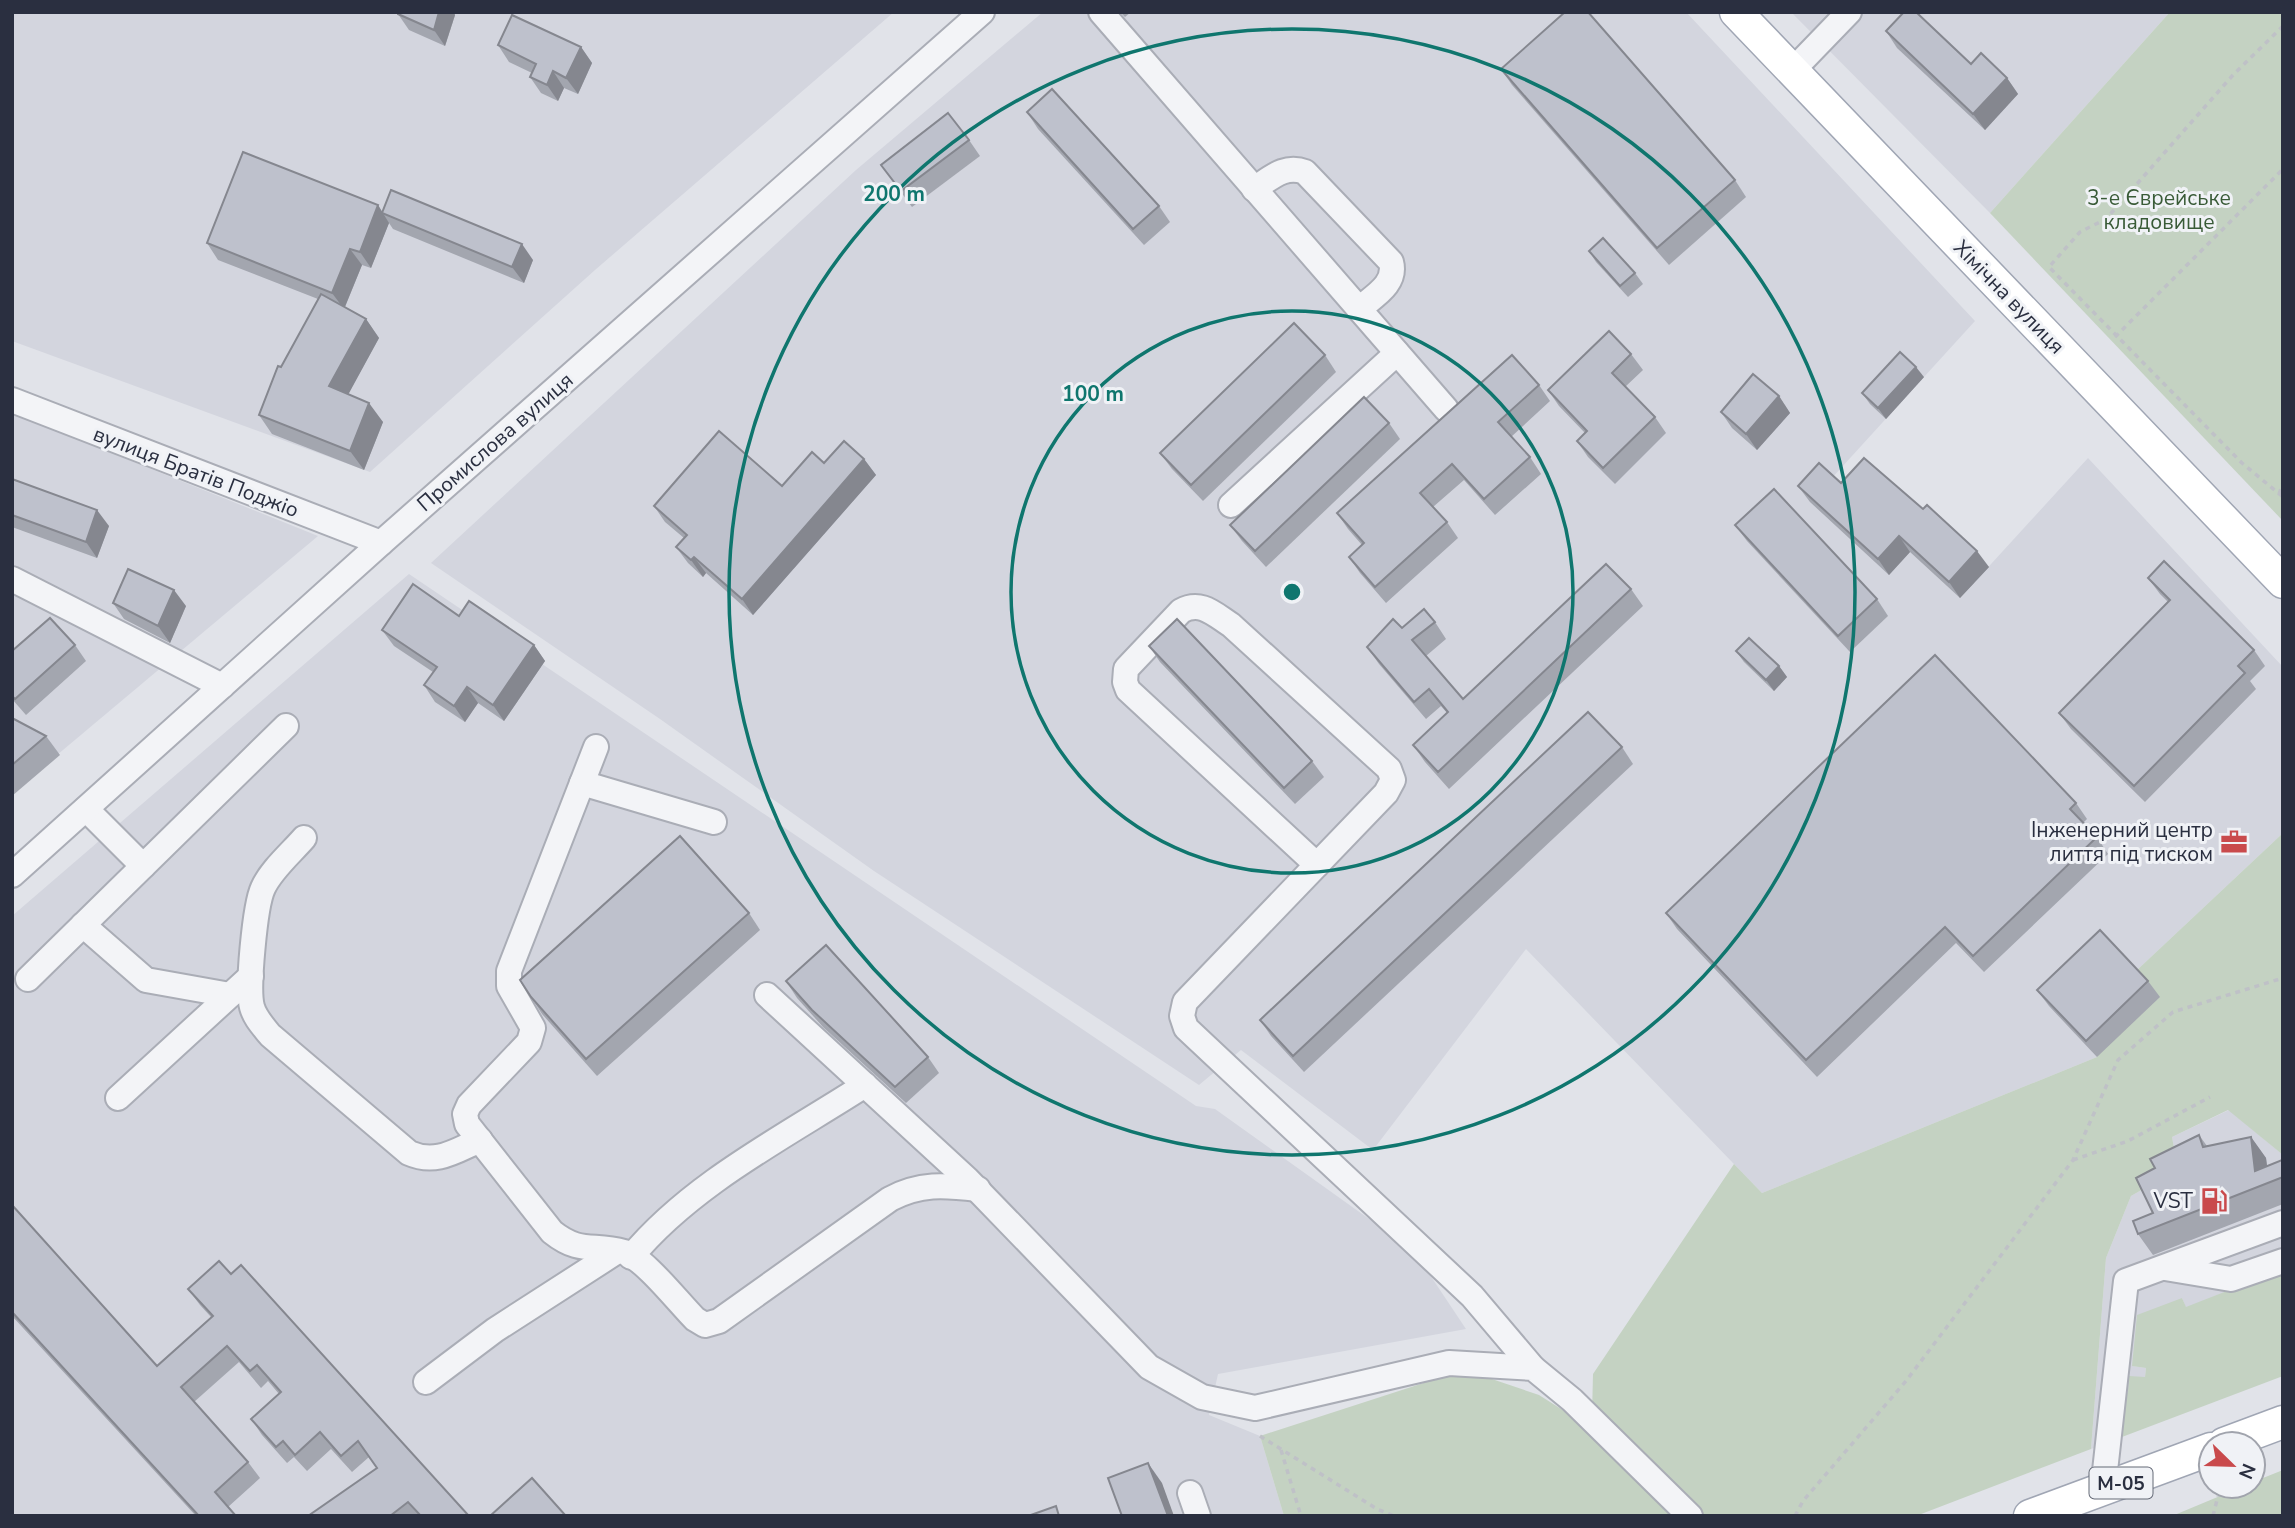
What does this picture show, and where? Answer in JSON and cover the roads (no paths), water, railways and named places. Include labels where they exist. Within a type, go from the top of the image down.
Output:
[{"type":"main road","name":"Хімічна вулиця","points":[[1736,12],[2283,582]]},
{"type":"main road","points":[[2262,1430],[2283,1422]]},
{"type":"main road","name":"М-05","points":[[2030,1516],[2197,1454]]},
{"type":"street","name":"Промислова вулиця","points":[[12,875],[380,543],[982,12]]},
{"type":"street","points":[[1101,12],[1446,409]]},
{"type":"street","points":[[1792,71],[1849,12]]},
{"type":"street","points":[[1254,189],[1284,169],[1294,167],[1305,172],[1391,262],[1394,273],[1390,282],[1359,309]]},
{"type":"street","points":[[1231,505],[1396,353]]},
{"type":"street","name":"вулиця Братів Поджіо","points":[[12,400],[380,543]]},
{"type":"street","points":[[12,579],[222,686]]},
{"type":"street","points":[[1317,865],[1128,690],[1125,682],[1126,669],[1181,611],[1202,606],[1231,625],[1389,769],[1393,780],[1386,793],[1317,865],[1185,1002],[1182,1016],[1186,1028],[1472,1296],[1533,1368],[1572,1400],[1689,1516]]},
{"type":"street","points":[[29,979],[286,726]]},
{"type":"street","points":[[596,747],[509,971],[509,986],[533,1028],[529,1042],[469,1105],[465,1114],[467,1124],[552,1232],[568,1244],[624,1254],[695,1320],[705,1325],[719,1321],[890,1199],[909,1189],[936,1184],[978,1189]]},
{"type":"street","points":[[582,783],[714,822]]},
{"type":"street","points":[[86,809],[143,866]]},
{"type":"street","points":[[304,838],[263,887],[250,976],[252,1007],[270,1035],[409,1153],[422,1159],[438,1159],[480,1140]]},
{"type":"street","points":[[83,925],[146,980],[230,995]]},
{"type":"street","points":[[118,1098],[250,976]]},
{"type":"street","points":[[767,995],[978,1189],[1149,1367],[1202,1397],[1255,1408],[1450,1363],[1533,1368]]},
{"type":"street","points":[[426,1382],[495,1330],[624,1254],[691,1197],[865,1085]]},
{"type":"street","points":[[2103,1489],[2126,1281],[2283,1223]]},
{"type":"street","points":[[2162,1267],[2231,1279],[2283,1261]]},
{"type":"place","name":"Інженерний центр лиття під тиском","points":[[2234,842]]},
{"type":"place","name":"VST","points":[[2214,1201]]},
{"type":"park label","name":"3-е Єврейське кладовище","points":[[2159,210]]}]
